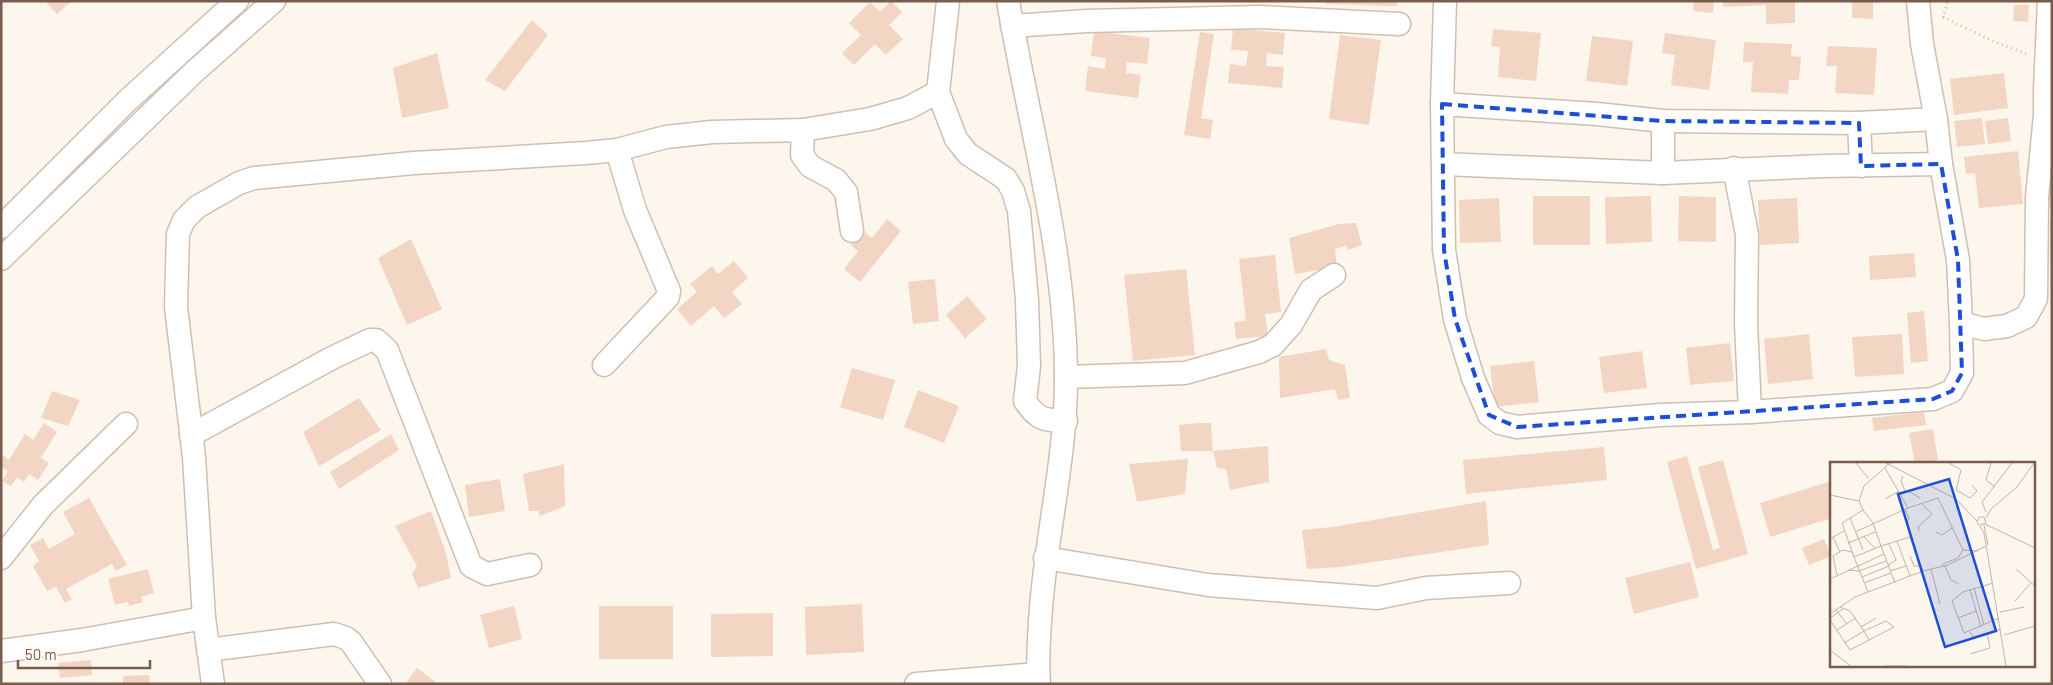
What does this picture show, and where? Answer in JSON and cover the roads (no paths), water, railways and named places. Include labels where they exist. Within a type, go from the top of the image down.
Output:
[{"type":"street","points":[[1,227],[128,100],[237,1]]},
{"type":"street","points":[[1,259],[193,73],[274,1]]},
{"type":"street","points":[[948,1],[938,92],[956,140],[968,154],[1006,179],[1013,191],[1019,211],[1026,291],[1029,366],[1025,401],[1035,414],[1046,420],[1066,421]]},
{"type":"street","points":[[916,684],[1038,679],[1045,558],[1066,421],[1066,377],[1064,334],[1053,232],[1008,1]]},
{"type":"street","points":[[1445,1],[1442,104],[1444,250],[1455,319],[1473,378],[1489,416],[1500,423],[1517,427],[1660,416],[1933,400],[1952,391],[1962,373],[1962,323],[1958,260],[1922,44],[1918,1]]},
{"type":"street","points":[[1962,323],[1984,329],[2007,326],[2026,317],[2036,300],[2037,197],[2049,115],[2046,52],[2049,1]]},
{"type":"street","points":[[1012,26],[1260,17],[1399,24]]},
{"type":"street","points":[[213,684],[204,618],[192,435],[176,307],[178,234],[184,220],[197,207],[238,183],[254,178],[414,163],[618,150],[666,137],[712,132],[803,130],[870,119],[908,108],[938,92]]},
{"type":"street","points":[[1442,104],[1597,114],[1663,121],[1859,123],[1936,119]]},
{"type":"street","points":[[1663,121],[1663,173]]},
{"type":"street","points":[[1859,123],[1861,166]]},
{"type":"street","points":[[803,130],[802,156],[810,166],[836,180],[846,192],[852,231]]},
{"type":"street","points":[[604,364],[668,297],[669,290],[635,210],[618,150]]},
{"type":"street","points":[[1443,164],[1663,173],[1734,168],[1941,164]]},
{"type":"street","points":[[1734,168],[1747,234],[1746,323],[1750,412]]},
{"type":"street","points":[[1066,377],[1186,373],[1259,352],[1273,345],[1291,325],[1312,290],[1334,275]]},
{"type":"street","points":[[192,435],[332,358],[370,340],[376,340],[387,350],[471,566],[487,574],[530,565]]},
{"type":"street","points":[[1,558],[43,505],[126,424]]},
{"type":"street","points":[[1045,558],[1208,585],[1377,598],[1426,588],[1509,583]]},
{"type":"street","points":[[1,651],[82,640],[204,618]]},
{"type":"street","points":[[208,650],[334,634],[351,642],[380,684]]}]
